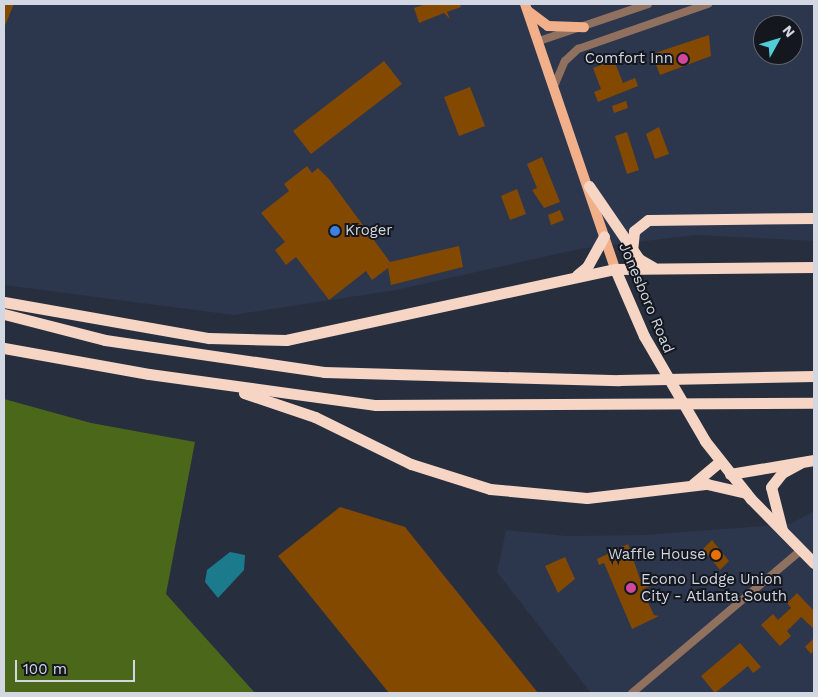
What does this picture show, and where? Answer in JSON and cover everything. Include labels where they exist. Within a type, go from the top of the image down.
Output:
[{"type":"highway","points":[[589,186],[632,251],[654,268]]},
{"type":"highway","points":[[632,251],[634,231],[648,220],[814,218]]},
{"type":"highway","points":[[573,278],[587,267],[604,236]]},
{"type":"highway","points":[[4,302],[209,338],[286,340],[615,269],[814,267]]},
{"type":"highway","name":"Jonesboro Road","points":[[615,269],[644,336],[705,441],[746,493],[814,563]]},
{"type":"highway","points":[[4,314],[105,340],[324,372],[582,380],[814,376]]},
{"type":"highway","points":[[4,348],[218,384],[376,406],[814,403]]},
{"type":"highway","points":[[218,384],[315,417],[411,464],[490,489],[587,498],[693,484],[746,493]]},
{"type":"highway","points":[[730,474],[814,460]]},
{"type":"highway","points":[[693,484],[720,461]]},
{"type":"highway","points":[[784,534],[771,488],[782,473],[800,463]]},
{"type":"main road","points":[[526,7],[548,26],[584,27]]},
{"type":"main road","name":"Jonesboro Road","points":[[526,7],[555,84],[615,269]]},
{"type":"street","points":[[539,41],[648,4]]},
{"type":"street","points":[[555,84],[565,61],[578,48],[708,4]]},
{"type":"street","points":[[632,693],[801,550]]},
{"type":"shaded area","points":[[4,4],[814,4],[814,241],[696,235],[579,249],[396,290],[233,315],[4,285]]},
{"type":"shaded area","points":[[814,511],[814,693],[591,693],[497,572],[506,530],[567,536],[643,535],[790,524]]},
{"type":"green space","points":[[4,399],[91,423],[195,442],[166,594],[255,693],[4,693]]},
{"type":"water","points":[[230,552],[245,555],[244,570],[218,598],[205,582],[207,570]]},
{"type":"building","points":[[4,4],[14,4],[4,28]]},
{"type":"building","points":[[426,4],[460,4],[461,7],[447,12],[450,19],[444,13],[419,23],[414,8]]},
{"type":"building","points":[[709,35],[711,56],[660,75],[652,54]]},
{"type":"building","points":[[614,60],[623,83],[635,78],[638,86],[598,102],[594,92],[601,89],[593,68]]},
{"type":"building","points":[[384,61],[402,84],[311,154],[293,131]]},
{"type":"building","points":[[470,87],[485,126],[459,136],[444,97]]},
{"type":"building","points":[[626,101],[628,108],[614,113],[612,106]]},
{"type":"building","points":[[659,127],[669,154],[655,159],[646,134]]},
{"type":"building","points":[[627,132],[639,170],[627,174],[615,136]]},
{"type":"building","points":[[542,157],[560,202],[544,208],[532,190],[537,188],[527,164]]},
{"type":"building","points":[[307,166],[312,173],[318,168],[329,179],[390,262],[459,246],[463,267],[391,285],[388,268],[372,280],[366,271],[329,300],[296,257],[286,265],[275,250],[285,242],[261,213],[289,191],[284,184]]},
{"type":"building","points":[[517,189],[526,214],[510,220],[501,196]]},
{"type":"building","points":[[560,210],[564,220],[551,225],[548,215]]},
{"type":"building","points":[[340,507],[405,527],[538,693],[389,693],[278,556]]},
{"type":"building","name":"Waffle House","points":[[712,540],[729,561],[720,570],[703,549]]},
{"type":"building","name":"Econo Lodge Union City - Atlanta South","points":[[628,544],[640,579],[645,577],[650,586],[642,590],[654,615],[659,616],[632,629],[604,563],[599,565],[597,559]]},
{"type":"building","points":[[565,557],[575,579],[558,593],[545,566]]},
{"type":"building","points":[[797,593],[814,611],[814,629],[801,617],[787,631],[791,636],[780,646],[761,625],[773,614],[778,620],[791,608],[787,603]]},
{"type":"building","points":[[814,638],[814,650],[811,654],[805,647]]},
{"type":"building","points":[[740,643],[761,667],[753,673],[748,666],[715,693],[701,676]]},
{"type":"place","name":"Comfort Inn","points":[[683,59]]},
{"type":"place","name":"Kroger","points":[[335,231]]},
{"type":"place","name":"Waffle House","points":[[716,555]]},
{"type":"place","name":"Econo Lodge Union City - Atlanta South","points":[[631,588]]}]
